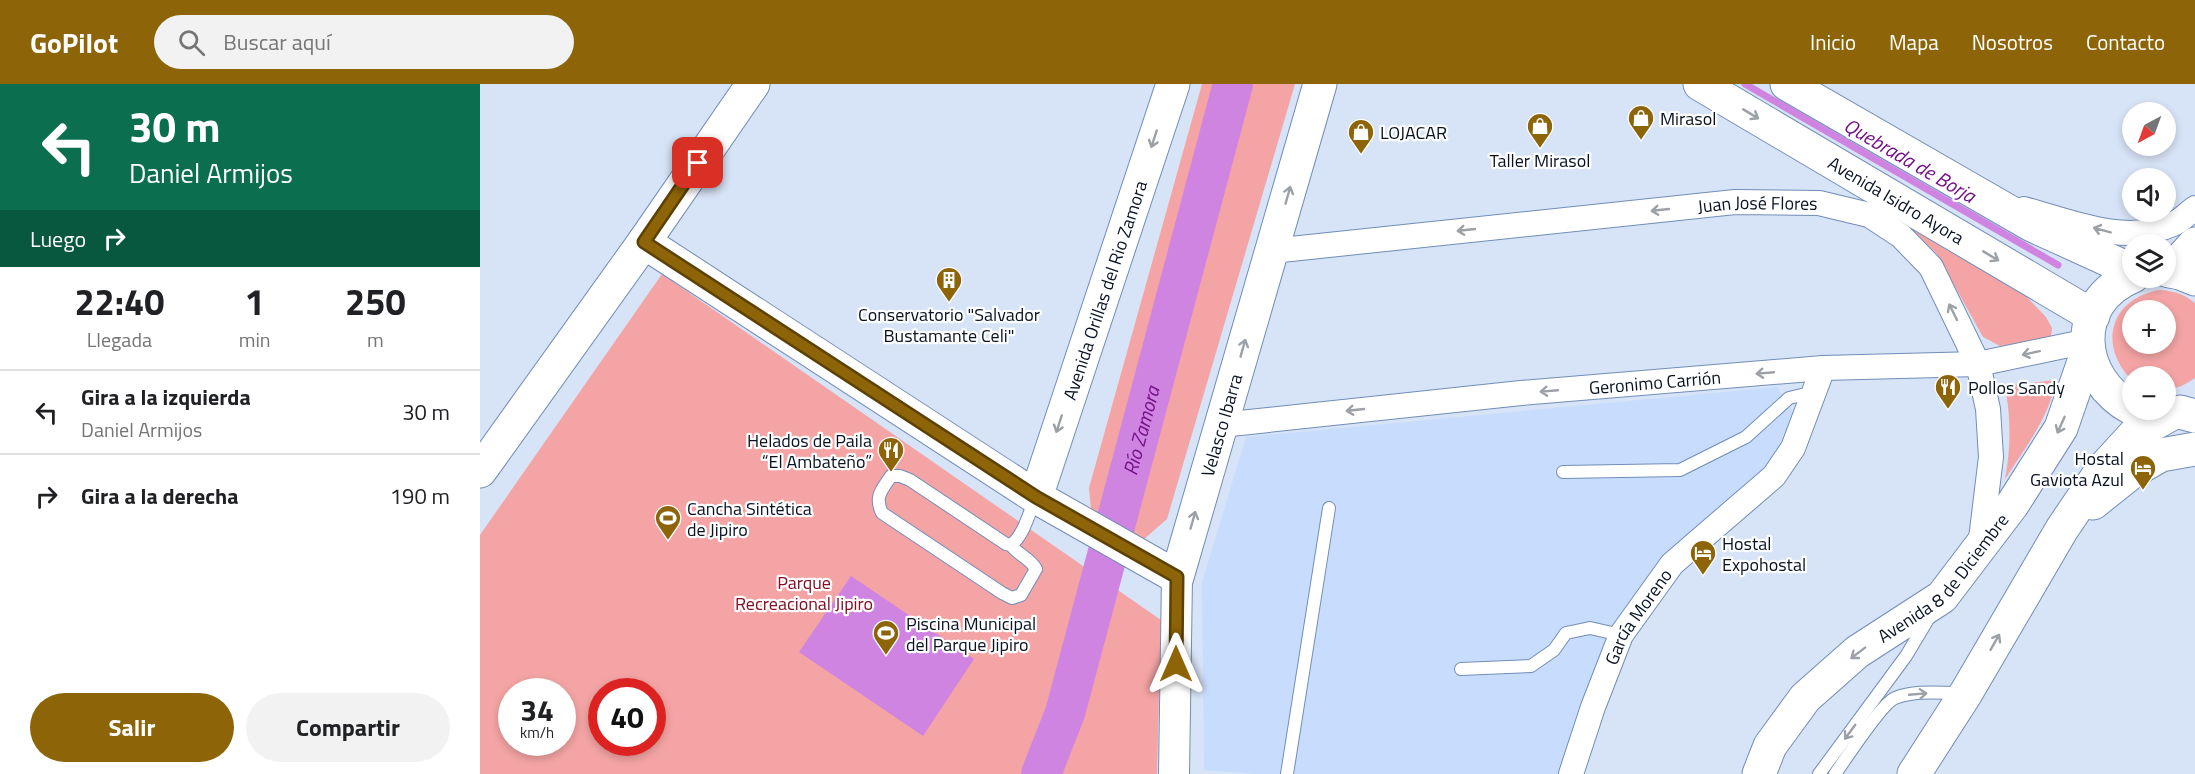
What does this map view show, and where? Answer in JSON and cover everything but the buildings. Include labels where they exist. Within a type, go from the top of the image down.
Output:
[{"type":"main road","points":[[480,471],[644,242],[753,84]]},
{"type":"main road","name":"Avenida Orillas del Rio Zamora","points":[[1036,497],[1173,84]]},
{"type":"main road","name":"Velasco Ibarra","points":[[1177,577],[1320,84]]},
{"type":"main road","name":"Avenida Isidro Ayora","points":[[1700,84],[2090,336]]},
{"type":"main road","points":[[1795,86],[1982,198],[2043,231],[2122,268]]},
{"type":"main road","points":[[644,242],[1036,497],[1177,577]]},
{"type":"main road","points":[[2177,273],[2195,244]]},
{"type":"main road","name":"Avenida 8 de Diciembre","points":[[1759,774],[1770,746],[1805,698],[1857,652],[1942,597],[2012,505],[2061,428],[2106,294],[2122,280]]},
{"type":"main road","points":[[2090,336],[2091,362],[2103,385],[2122,403]]},
{"type":"main road","points":[[1914,774],[1966,693],[2062,529],[2116,452],[2135,435],[2185,412]]},
{"type":"main road","points":[[2062,529],[2133,471],[2161,455],[2195,449]]},
{"type":"street","points":[[1982,198],[2118,234],[2146,233],[2174,224],[2195,208]]},
{"type":"street","name":"Juan José Flores","points":[[1272,251],[1735,202],[1819,203],[1869,215],[1901,237],[1931,267],[1978,364],[1988,409],[1991,457],[1980,547]]},
{"type":"street","name":"Geronimo Carrión","points":[[1221,425],[1521,393],[1823,368],[1978,364],[2090,336]]},
{"type":"street","name":"García Moreno","points":[[1571,774],[1593,706],[1621,636],[1672,564],[1774,477],[1793,448],[1823,368]]},
{"type":"street","name":"Velasco Ibarra","points":[[1174,774],[1177,577]]},
{"type":"lane","points":[[1563,472],[1680,470],[1746,437],[1789,398],[1815,391]]},
{"type":"lane","points":[[891,476],[900,476],[910,480],[1006,544],[1011,545],[1032,561],[1036,568],[1021,595],[1012,597],[1002,593],[882,513],[878,498],[891,476]]},
{"type":"lane","points":[[1011,545],[1018,536],[1036,497]]},
{"type":"lane","points":[[1287,774],[1329,508]]},
{"type":"lane","points":[[1819,774],[1906,656],[1942,597]]},
{"type":"lane","points":[[1461,669],[1531,666],[1554,650],[1566,633],[1582,629],[1590,628],[1621,636]]},
{"type":"lane","points":[[1835,774],[1862,735],[1893,698],[1916,693],[1966,693]]},
{"type":"shaded area","points":[[1777,387],[1793,412],[1792,434],[1778,474],[1671,555],[1568,774],[1256,774],[1204,770],[1202,583],[1246,437]]},
{"type":"shaded area","name":"Piscina Municipal del Parque Jipiro","points":[[851,576],[974,659],[923,736],[799,652]]},
{"type":"green space","points":[[1202,84],[1295,84],[1167,519],[1143,540],[1092,520],[1089,488]]},
{"type":"green space","points":[[1906,224],[2019,289],[2046,317],[2052,328],[2051,337],[2043,342],[2000,346],[1983,337],[1937,254]]},
{"type":"green space","name":"Parque Recreacional Jipiro","points":[[662,274],[1161,620],[1157,774],[480,774],[480,535]]},
{"type":"green space","points":[[2160,290],[2183,295],[2195,303],[2195,378],[2176,388],[2176,366],[2121,366],[2115,352],[2113,338],[2114,324],[2122,310],[2122,354],[2176,354],[2176,300],[2134,300]]},
{"type":"green space","points":[[2056,380],[2042,420],[2005,479],[2010,433],[2005,386]]},
{"type":"waterway","name":"Río Zamora","points":[[1041,774],[1065,713],[1233,84]]},
{"type":"waterway","name":"Quebrada de Borja","points":[[1745,84],[2058,265]]},
{"type":"place","name":"Mirasol","points":[[1641,141]]},
{"type":"place","name":"Taller Mirasol","points":[[1540,149]]},
{"type":"place","name":"LOJACAR","points":[[1361,155]]},
{"type":"place","name":"Conservatorio \"Salvador Bustamante Celi\"","points":[[949,303]]},
{"type":"place","name":"Pollos Sandy","points":[[1948,410]]},
{"type":"place","name":"Helados de Paila “El Ambateño”","points":[[891,473]]},
{"type":"place","name":"Hostal Gaviota Azul","points":[[2143,491]]},
{"type":"place","name":"Cancha Sintética de Jipiro","points":[[668,541]]},
{"type":"place","name":"Hostal Expohostal","points":[[1703,576]]},
{"type":"place","name":"Piscina Municipal del Parque Jipiro","points":[[886,656]]},
{"type":"route","points":[[698,163],[644,242],[1036,497],[1177,577],[1176,664]]}]
